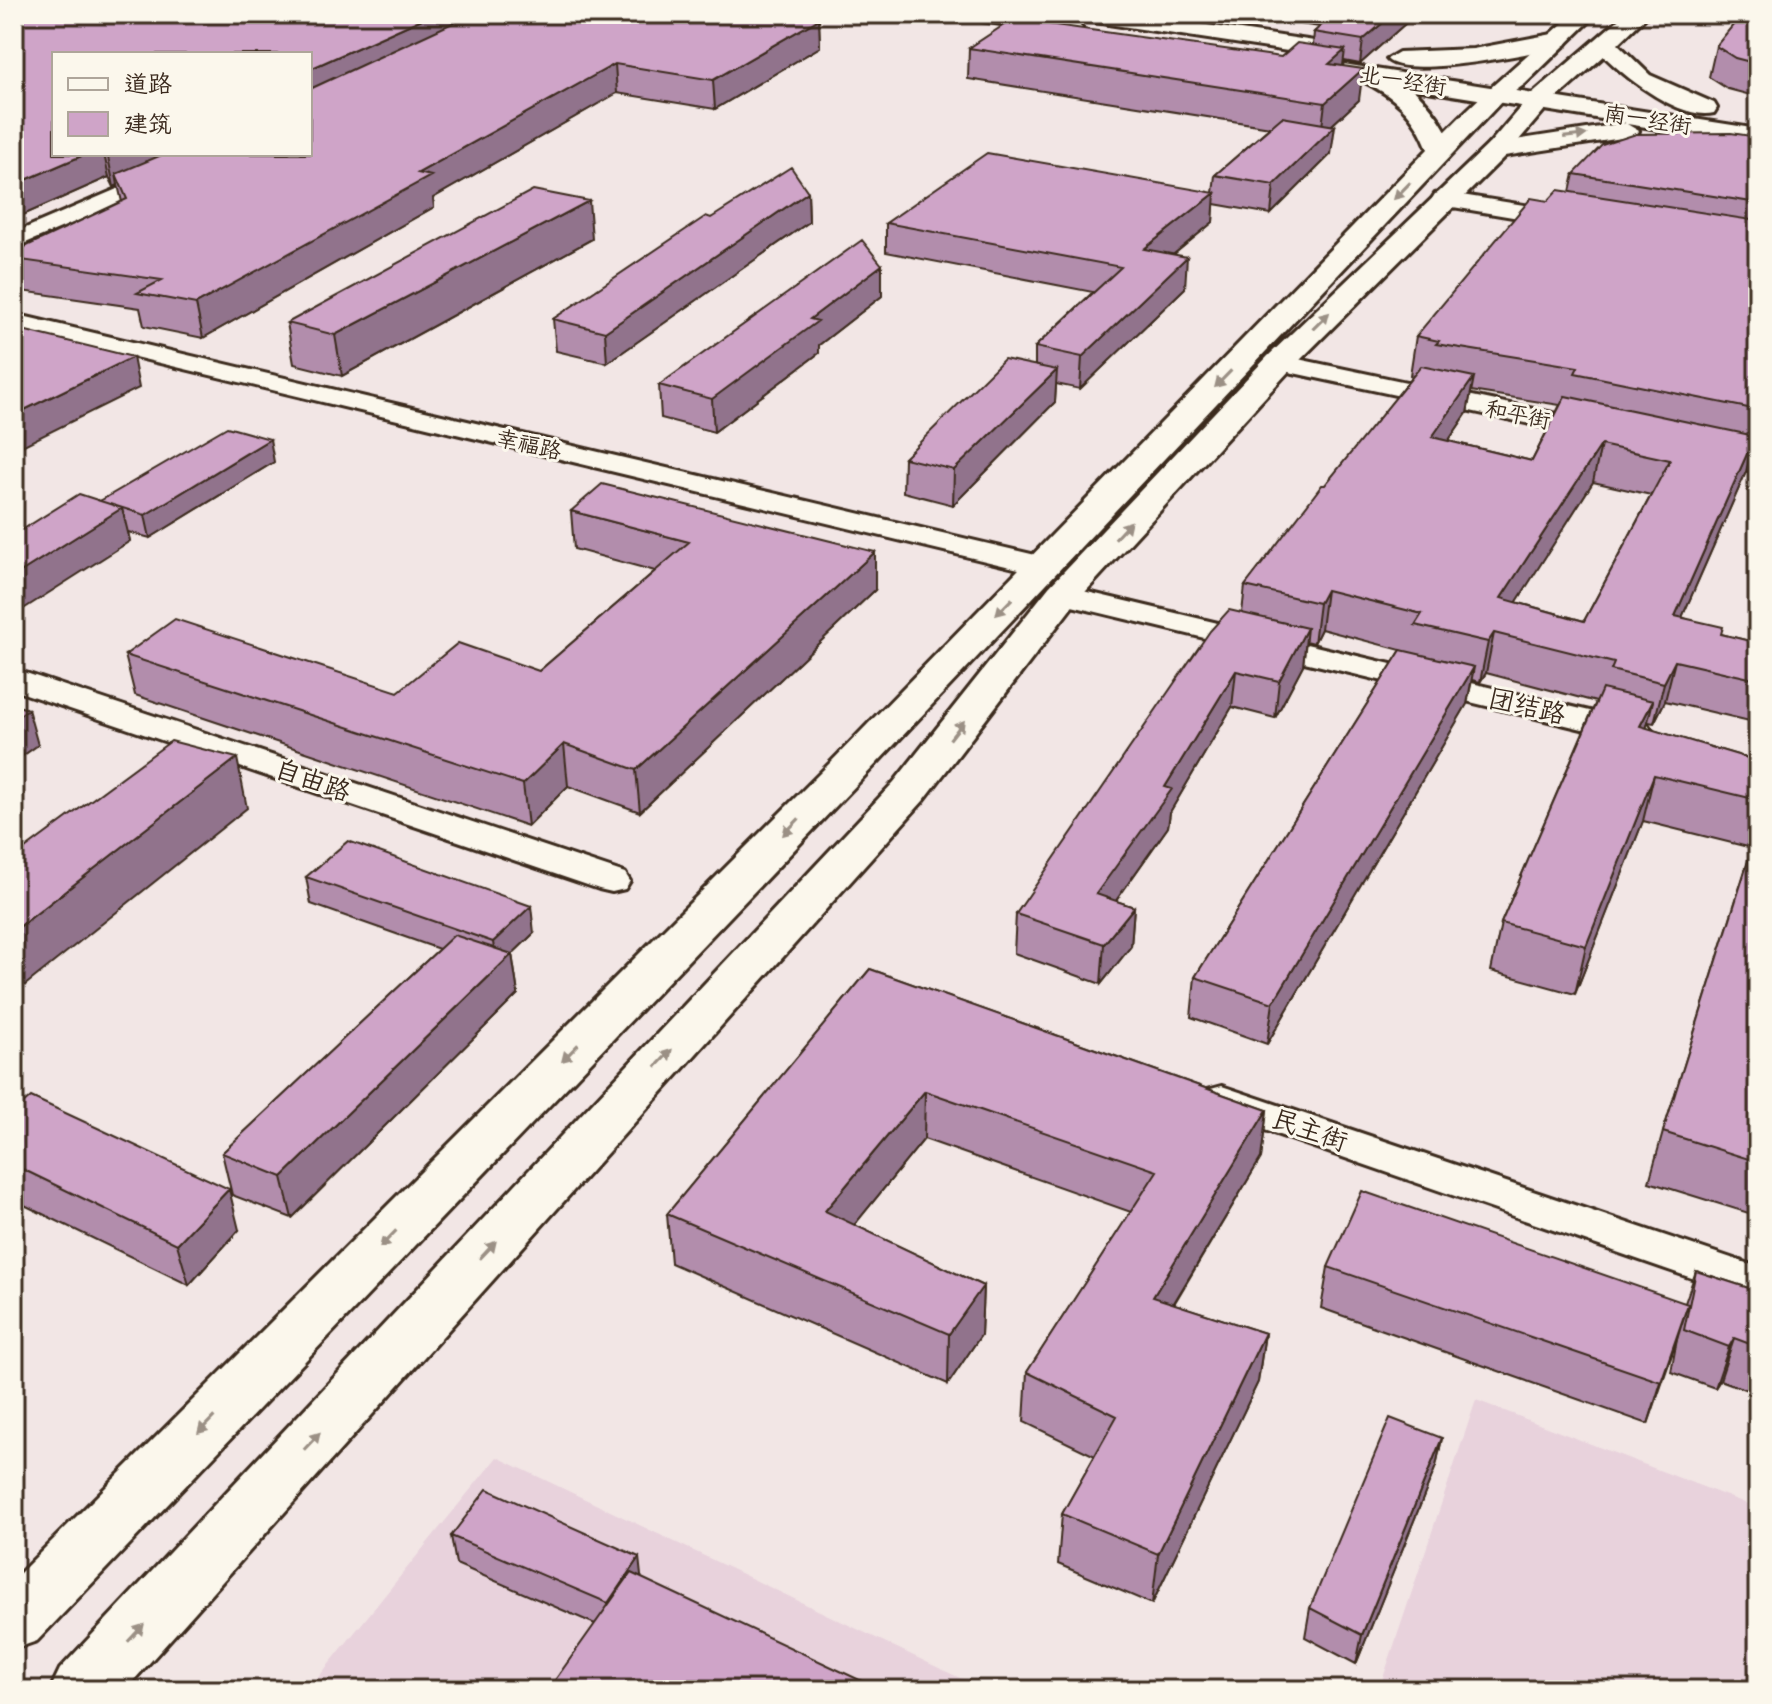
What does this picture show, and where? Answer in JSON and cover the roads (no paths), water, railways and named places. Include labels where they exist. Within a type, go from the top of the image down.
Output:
[{"type":"main road","name":"北一经街","points":[[982,14],[1528,90]]},
{"type":"main road","name":"北一经街","points":[[1088,14],[1378,67]]},
{"type":"main road","points":[[83,1690],[909,791],[1062,595],[1279,363],[1443,199],[1498,149],[1558,40],[1586,14]]},
{"type":"main road","points":[[14,1621],[845,772],[1441,150],[1528,90],[1605,44],[1638,14]]},
{"type":"main road","points":[[1378,67],[1473,56],[1558,40]]},
{"type":"main road","points":[[1605,44],[1642,80],[1705,108]]},
{"type":"main road","points":[[1378,67],[1428,117],[1441,150]]},
{"type":"main road","name":"南一经街","points":[[1528,90],[1705,108],[1758,117]]},
{"type":"main road","name":"南一经街","points":[[1528,90],[1758,137]]},
{"type":"main road","points":[[1498,149],[1612,131],[1724,131]]},
{"type":"street","points":[[14,241],[212,156]]},
{"type":"street","points":[[1443,199],[1585,222]]},
{"type":"street","name":"幸福路","points":[[14,321],[1044,566]]},
{"type":"street","name":"和平街","points":[[1279,363],[1618,435]]},
{"type":"street","points":[[1680,448],[1758,464]]},
{"type":"street","name":"团结路","points":[[1062,595],[1665,739]]},
{"type":"street","name":"自由路","points":[[14,679],[612,881]]},
{"type":"street","name":"民主街","points":[[1191,1089],[1758,1284]]}]
